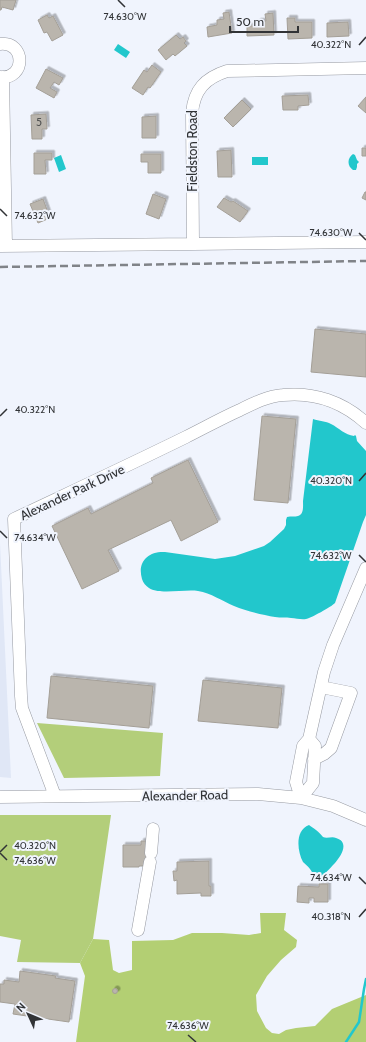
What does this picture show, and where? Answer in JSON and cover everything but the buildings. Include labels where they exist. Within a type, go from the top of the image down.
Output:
[{"type":"street","points":[[0,44],[7,44],[15,48],[18,52],[20,60],[18,68],[12,75],[2,77],[3,246],[366,242]]},
{"type":"street","name":"Fieldston Road","points":[[193,244],[192,113],[195,95],[201,86],[208,79],[217,74],[227,72],[366,68]]},
{"type":"street","name":"Alexander Park Drive","points":[[55,796],[22,708],[14,519],[270,397],[293,394],[320,397],[334,402],[366,423]]},
{"type":"street","points":[[301,798],[296,782],[302,746],[309,739],[324,672],[333,645],[366,568]]},
{"type":"street","points":[[314,759],[324,754],[331,748],[351,693],[321,687]]},
{"type":"street","points":[[301,798],[313,783],[315,746],[309,739]]},
{"type":"street","name":"Alexander Road","points":[[0,797],[254,794],[301,798],[333,806],[366,820]]},
{"type":"street","points":[[138,930],[151,857],[153,829]]},
{"type":"shaded area","points":[[0,543],[11,778],[0,777]]},
{"type":"green space","points":[[37,723],[163,733],[160,776],[64,778]]},
{"type":"green space","points":[[0,815],[111,815],[93,939],[80,963],[17,962],[21,940],[0,936]]},
{"type":"green space","points":[[260,913],[286,913],[284,930],[297,940],[296,947],[281,960],[267,976],[256,995],[257,1011],[266,1028],[272,1033],[279,1034],[286,1030],[315,1026],[332,1009],[366,995],[366,1042],[76,1042],[85,976],[80,963],[93,939],[109,940],[113,970],[119,973],[132,970],[132,941],[173,940],[192,933],[249,935],[261,933]]},
{"type":"water","points":[[118,44],[130,52],[126,58],[114,50]]},
{"type":"water","points":[[353,154],[359,162],[356,170],[353,170],[349,164],[349,160]]},
{"type":"water","points":[[61,155],[66,169],[59,172],[54,158]]},
{"type":"water","points":[[252,157],[268,157],[268,165],[252,165]]},
{"type":"water","points":[[313,419],[329,423],[348,434],[355,435],[357,441],[366,451],[366,515],[335,603],[306,619],[277,617],[239,608],[203,592],[153,590],[143,582],[141,567],[145,559],[154,553],[165,552],[215,559],[235,556],[264,546],[284,529],[287,517],[300,515],[303,510]]},
{"type":"water","points":[[309,825],[323,837],[334,837],[343,843],[343,849],[340,857],[326,872],[318,877],[315,877],[303,862],[299,852],[299,836],[301,831]]},
{"type":"waterway","points":[[346,1042],[359,1022],[366,979]]},
{"type":"railway","points":[[0,267],[366,261]]}]
